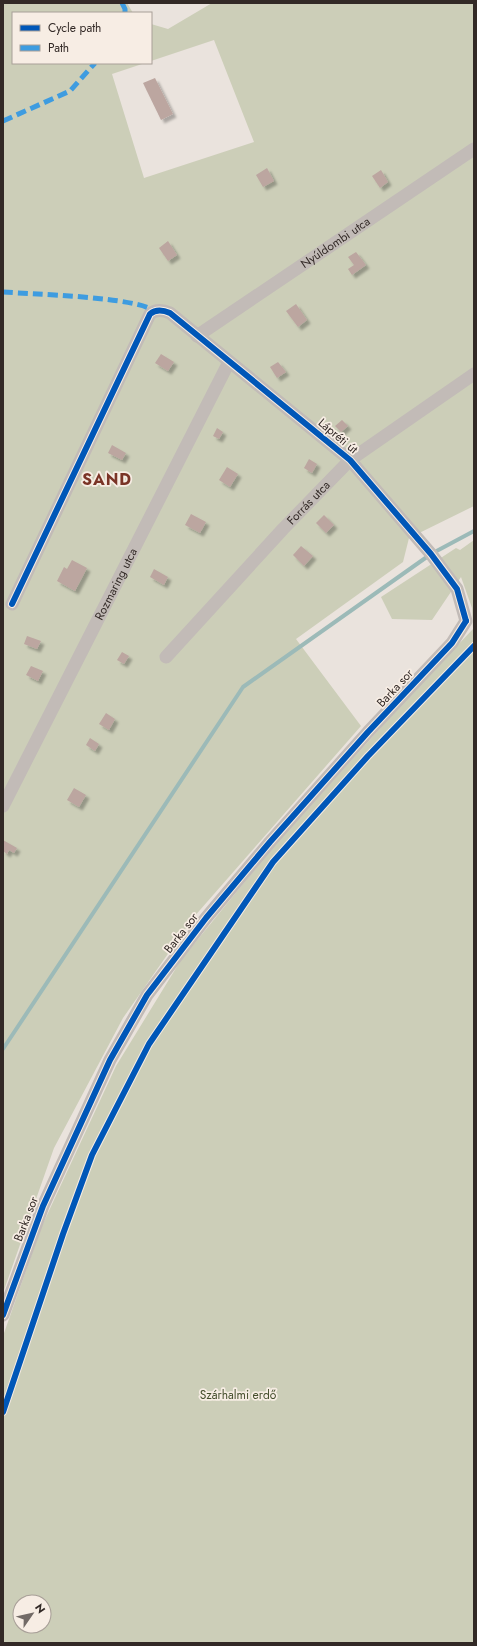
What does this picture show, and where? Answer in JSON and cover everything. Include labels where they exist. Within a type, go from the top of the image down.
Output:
[{"type":"street","name":"Nyúldombi utca","points":[[197,336],[474,149]]},
{"type":"street","name":"Lápréti út","points":[[12,604],[150,314],[154,311],[162,310],[170,313],[350,460],[431,554],[457,589],[466,621]]},
{"type":"street","name":"Rozmaring utca","points":[[3,806],[229,362]]},
{"type":"street","name":"Forrás utca","points":[[166,657],[283,529],[350,460],[474,374]]},
{"type":"street","name":"Barka sor","points":[[3,1315],[43,1206],[110,1060],[147,995],[206,918],[270,842],[368,732],[452,643],[466,621]]},
{"type":"green space","points":[[3,3],[127,3],[132,12],[12,12],[12,64],[142,64],[112,74],[144,178],[254,142],[214,40],[152,61],[152,24],[168,29],[212,3],[474,3],[474,506],[409,538],[403,562],[296,639],[361,726],[193,918],[123,1018],[54,1148],[3,1293]]},
{"type":"green space","name":"Szárhalmi erdő","points":[[474,540],[474,1643],[3,1643],[3,1336],[41,1228],[116,1066],[181,960],[273,847],[412,693],[473,629],[472,608],[461,577],[432,620],[392,619],[381,597],[456,548],[460,550]]},
{"type":"building","points":[[155,78],[173,114],[161,120],[143,83]]},
{"type":"building","points":[[267,168],[274,181],[263,187],[256,175]]},
{"type":"building","points":[[381,170],[388,182],[380,188],[372,176]]},
{"type":"building","points":[[168,241],[177,255],[168,261],[159,248]]},
{"type":"building","points":[[356,252],[366,265],[352,275],[348,269],[354,265],[348,257]]},
{"type":"building","points":[[296,304],[307,320],[298,327],[286,311]]},
{"type":"building","points":[[161,354],[174,362],[168,371],[155,363]]},
{"type":"building","points":[[278,362],[286,372],[277,378],[270,367]]},
{"type":"building","points":[[342,420],[348,426],[341,432],[335,426]]},
{"type":"building","points":[[217,428],[223,432],[219,439],[213,436]]},
{"type":"building","points":[[112,445],[126,453],[122,460],[108,453]]},
{"type":"building","points":[[309,459],[317,464],[312,473],[304,468]]},
{"type":"building","points":[[227,467],[238,474],[230,487],[219,480]]},
{"type":"building","points":[[191,514],[206,522],[200,533],[185,525]]},
{"type":"building","points":[[324,515],[334,525],[326,533],[316,523]]},
{"type":"building","points":[[301,546],[313,556],[304,566],[293,555]]},
{"type":"building","points":[[72,560],[87,568],[75,591],[57,581],[64,567],[67,569]]},
{"type":"building","points":[[154,569],[168,577],[164,585],[150,577]]},
{"type":"building","points":[[27,636],[41,641],[37,649],[24,644]]},
{"type":"building","points":[[122,652],[129,656],[124,664],[117,660]]},
{"type":"building","points":[[31,666],[43,671],[38,681],[26,675]]},
{"type":"building","points":[[106,713],[115,719],[109,730],[99,724]]},
{"type":"building","points":[[90,738],[99,744],[95,751],[86,745]]},
{"type":"building","points":[[74,788],[86,795],[79,807],[67,800]]},
{"type":"building","points":[[3,840],[17,848],[14,853],[9,850],[7,854],[3,851]]},
{"type":"waterway","points":[[3,1049],[243,687],[431,554],[474,531]]},
{"type":"marked path","points":[[122,3],[125,12]]},
{"type":"marked path","points":[[3,121],[70,91],[94,64]]},
{"type":"marked path","points":[[3,292],[106,299],[144,306],[154,311]]},
{"type":"cycle path","points":[[12,604],[150,314],[160,310],[170,313],[350,460],[431,554],[457,589],[466,621]]},
{"type":"cycle path","points":[[3,1315],[43,1206],[110,1060],[147,995],[206,918],[270,842],[368,732],[452,643],[466,621]]},
{"type":"cycle path","points":[[3,1412],[63,1234],[92,1155],[149,1044],[273,862],[368,756],[474,646]]},
{"type":"district","name":"SAND","points":[[107,479]]}]
